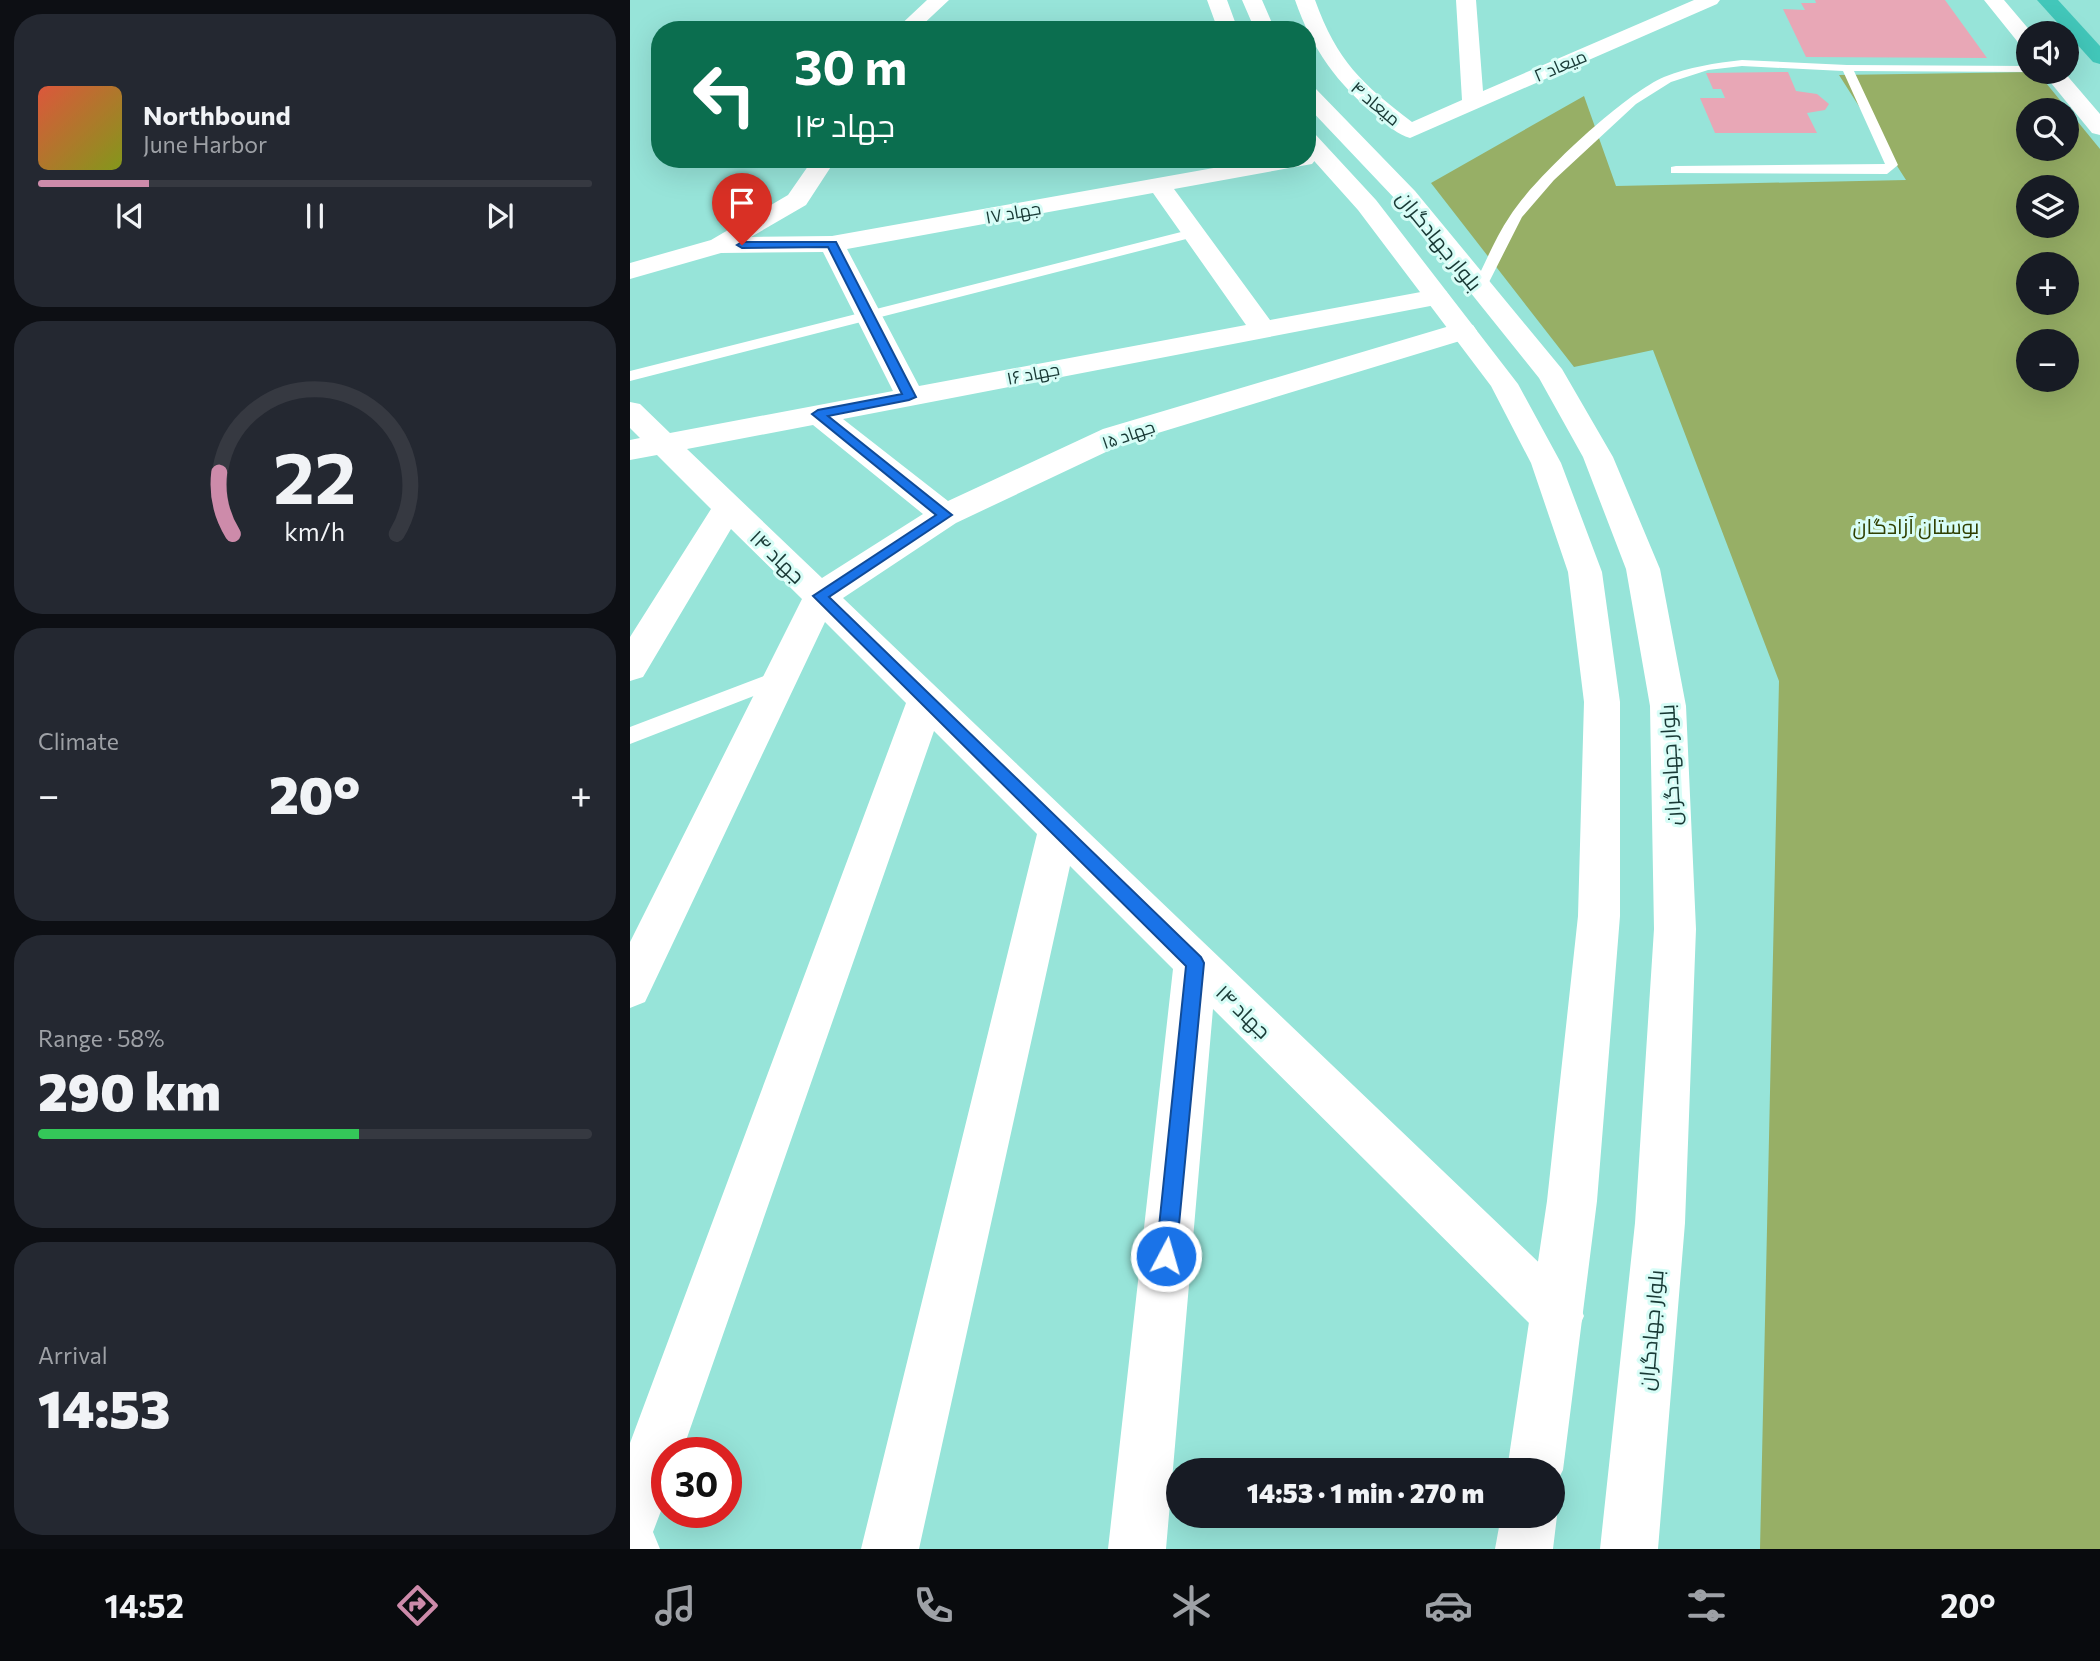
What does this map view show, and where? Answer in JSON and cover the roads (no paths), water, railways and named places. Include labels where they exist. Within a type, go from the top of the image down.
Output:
[{"type":"highway","points":[[2047,0],[2100,58]]},
{"type":"street","points":[[915,21],[939,0]]},
{"type":"street","points":[[1217,0],[1225,21]]},
{"type":"street","points":[[1252,0],[1261,21]]},
{"type":"street","name":"میعاد ۴","points":[[1305,0],[1313,21]]},
{"type":"street","points":[[1466,0],[1473,103]]},
{"type":"street","name":"میعاد ۲","points":[[1410,131],[1473,103],[1639,20],[1710,0]]},
{"type":"street","points":[[1994,0],[2016,27]]},
{"type":"street","name":"میعاد ۴","points":[[1316,27],[1326,52],[1355,89],[1410,131]]},
{"type":"street","points":[[2063,84],[2100,128]]},
{"type":"street","name":"بلوار جهادگران","points":[[1316,102],[1406,196],[1552,375],[1598,457],[1643,569],[1668,706],[1675,942],[1660,1223],[1629,1549]]},
{"type":"street","name":"بلوار جهادگران","points":[[1316,158],[1367,205],[1504,384],[1546,463],[1585,572],[1602,702],[1599,916],[1572,1201],[1537,1458]]},
{"type":"street","points":[[630,271],[720,245],[797,200],[819,168]]},
{"type":"street","name":"جهاد ۱۷","points":[[720,245],[832,244],[1239,168]]},
{"type":"street","points":[[1159,185],[1263,330]]},
{"type":"street","points":[[832,244],[909,397]]},
{"type":"street","name":"جهاد ۱۶","points":[[647,448],[1437,297]]},
{"type":"street","name":"جهاد ۱۵","points":[[820,596],[945,515],[1114,436],[1463,331]]},
{"type":"street","name":"جهاد ۱۴","points":[[630,411],[647,448],[728,507],[1558,1317]]},
{"type":"street","points":[[818,414],[945,515]]},
{"type":"street","points":[[630,667],[728,507]]},
{"type":"street","points":[[630,987],[820,596]]},
{"type":"street","points":[[630,1518],[926,700]]},
{"type":"street","points":[[890,1549],[1058,829]]},
{"type":"street","points":[[1137,1549],[1195,963]]},
{"type":"street","points":[[1524,1549],[1527,1528]]},
{"type":"lane","points":[[1480,287],[1516,216],[1549,177],[1632,100],[1667,80],[1707,67],[1742,63],[1847,68],[2016,69]]},
{"type":"lane","points":[[1676,170],[1887,170],[1892,165],[1847,68]]},
{"type":"lane","points":[[630,376],[1193,233]]},
{"type":"lane","points":[[630,736],[780,678]]},
{"type":"park label","name":"بوستان آزادگان","points":[[1916,525]]}]
